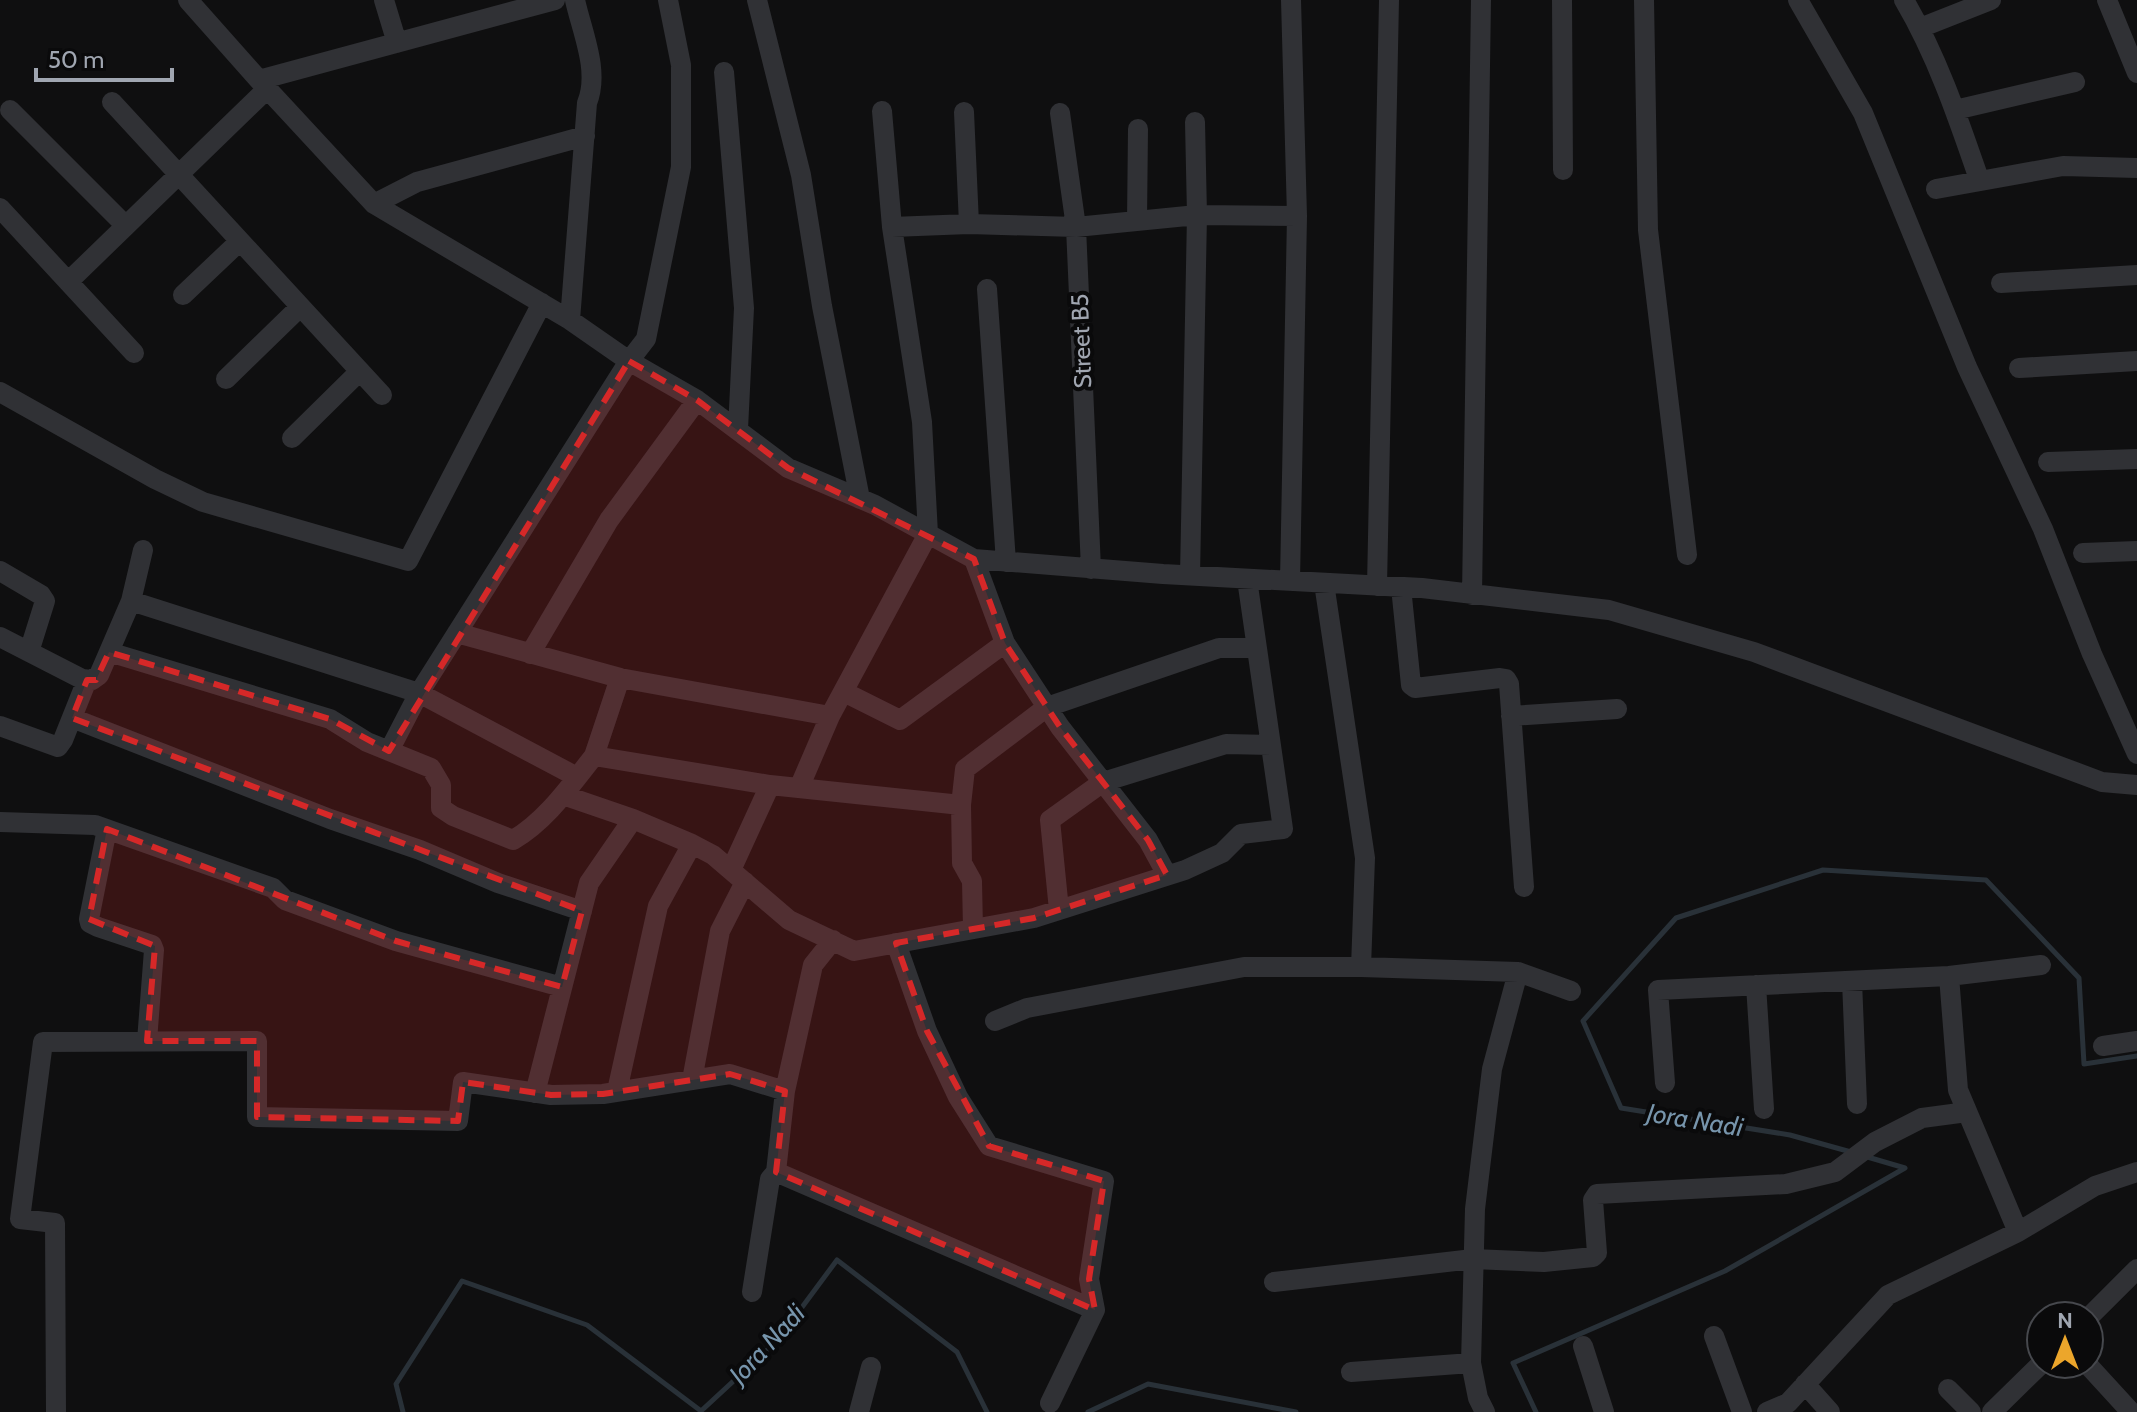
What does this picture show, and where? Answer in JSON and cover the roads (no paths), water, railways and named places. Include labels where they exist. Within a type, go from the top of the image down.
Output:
[{"type":"street","points":[[188,0],[374,204],[542,303],[629,361],[697,400],[788,468],[860,499],[974,559],[1190,576],[1401,587],[1609,610],[1754,652],[2102,782],[2137,785]]},
{"type":"street","points":[[384,0],[397,43]]},
{"type":"street","points":[[69,281],[179,175],[263,85],[397,43],[483,9],[555,0]]},
{"type":"street","points":[[570,320],[587,103],[593,90],[592,72],[575,0]]},
{"type":"street","points":[[389,751],[419,693],[629,361],[646,339],[681,167],[681,65],[668,0]]},
{"type":"street","points":[[757,0],[801,175],[822,306],[860,499]]},
{"type":"street","points":[[1290,581],[1297,216],[1291,0]]},
{"type":"street","points":[[1377,586],[1389,0]]},
{"type":"street","points":[[1472,595],[1481,0]]},
{"type":"street","points":[[1562,0],[1563,170]]},
{"type":"street","points":[[1644,0],[1648,230],[1687,555]]},
{"type":"street","points":[[1798,0],[1863,113],[1967,367],[2043,529],[2092,654],[2137,754]]},
{"type":"street","points":[[1904,0],[1920,28],[1955,110],[1979,179]]},
{"type":"street","points":[[1920,28],[1991,0]]},
{"type":"street","points":[[2107,0],[2137,73]]},
{"type":"street","points":[[724,72],[744,308],[738,429]]},
{"type":"street","points":[[1955,110],[2075,82]]},
{"type":"street","points":[[112,102],[382,395]]},
{"type":"street","points":[[10,110],[126,226]]},
{"type":"street","points":[[799,788],[830,716],[928,534],[922,422],[892,227],[882,111]]},
{"type":"street","points":[[964,112],[969,224]]},
{"type":"street","name":"Street B5","points":[[1060,113],[1076,227],[1091,569]]},
{"type":"street","points":[[1190,576],[1197,215],[1195,122]]},
{"type":"street","points":[[1137,221],[1138,129]]},
{"type":"street","points":[[374,204],[417,182],[585,136]]},
{"type":"street","points":[[1936,189],[2063,166],[2137,168]]},
{"type":"street","points":[[1,209],[134,353]]},
{"type":"street","points":[[892,227],[969,224],[1076,227],[1197,215],[1297,216]]},
{"type":"street","points":[[183,295],[240,241]]},
{"type":"street","points":[[2001,283],[2137,275]]},
{"type":"street","points":[[987,289],[1006,562]]},
{"type":"street","points":[[0,392],[155,479],[203,502],[408,561],[542,303]]},
{"type":"street","points":[[226,379],[300,307]]},
{"type":"street","points":[[2019,368],[2137,361]]},
{"type":"street","points":[[292,438],[360,371]]},
{"type":"street","points":[[530,654],[609,520],[697,400]]},
{"type":"street","points":[[2048,462],[2137,459]]},
{"type":"street","points":[[0,726],[58,747],[87,680],[99,675],[109,652],[131,601],[143,550]]},
{"type":"street","points":[[2083,553],[2137,551]]},
{"type":"street","points":[[974,559],[1005,643],[1047,707],[1148,840],[1167,875]]},
{"type":"street","points":[[0,571],[41,595],[45,601],[29,652]]},
{"type":"street","points":[[563,795],[633,819],[713,855],[789,920],[854,951],[1034,918],[1167,875],[1222,853],[1241,834],[1283,829],[1247,579]]},
{"type":"street","points":[[1324,583],[1365,858],[1361,967]]},
{"type":"street","points":[[1401,587],[1411,685],[1415,688],[1506,679],[1509,684],[1524,887]]},
{"type":"street","points":[[131,601],[419,693],[577,777]]},
{"type":"street","points":[[457,633],[620,678],[830,716]]},
{"type":"street","points":[[0,637],[87,680]]},
{"type":"street","points":[[844,692],[900,720],[1005,643]]},
{"type":"street","points":[[973,929],[972,881],[962,863],[961,805],[965,769],[1047,707],[1219,648],[1257,648]]},
{"type":"street","points":[[109,652],[330,719],[367,742],[431,768],[441,785],[441,808],[453,816],[513,840],[531,828],[563,795],[594,756],[620,678]]},
{"type":"street","points":[[1511,716],[1617,709]]},
{"type":"street","points":[[72,718],[330,819],[420,850],[498,883],[582,911]]},
{"type":"street","points":[[1059,910],[1050,820],[1103,782],[1226,744],[1271,745]]},
{"type":"street","points":[[594,756],[770,785],[961,805]]},
{"type":"street","points":[[692,1080],[720,931],[770,785]]},
{"type":"street","points":[[535,1093],[589,883],[633,819]]},
{"type":"street","points":[[0,822],[95,825],[273,888],[285,900],[396,941],[562,987]]},
{"type":"street","points":[[107,829],[89,919],[98,927],[152,945],[147,1041]]},
{"type":"street","points":[[617,1091],[658,906],[692,844]]},
{"type":"street","points":[[752,1292],[770,1179],[776,1172],[785,1091],[813,965],[833,940]]},
{"type":"street","points":[[896,943],[927,1031],[958,1097],[989,1146],[1104,1181],[1089,1279],[1095,1310],[1050,1403]]},
{"type":"street","points":[[1665,1083],[1658,990],[1949,976],[2041,965]]},
{"type":"street","points":[[995,1021],[1027,1008],[1244,967],[1518,972],[1571,991]]},
{"type":"street","points":[[1485,1412],[1478,1398],[1471,1363],[1475,1209],[1492,1069],[1518,972]]},
{"type":"street","points":[[1949,976],[1958,1090],[2018,1232]]},
{"type":"street","points":[[1852,981],[1857,1104]]},
{"type":"street","points":[[1756,985],[1764,1109]]},
{"type":"street","points":[[56,1412],[55,1223],[20,1219],[43,1042],[257,1041],[257,1117],[458,1121],[463,1082],[551,1095],[617,1091],[730,1074],[785,1091]]},
{"type":"street","points":[[2103,1046],[2137,1041]]},
{"type":"street","points":[[1274,1282],[1473,1259],[1544,1262],[1593,1257],[1597,1253],[1593,1200],[1597,1194],[1786,1184],[1835,1172],[1875,1142],[1922,1118],[1967,1112]]},
{"type":"street","points":[[776,1172],[1095,1310]]},
{"type":"street","points":[[1767,1412],[1788,1403],[1888,1295],[2018,1232],[2095,1186],[2137,1172]]},
{"type":"street","points":[[2105,1301],[2137,1269]]},
{"type":"street","points":[[1714,1336],[1742,1412]]},
{"type":"street","points":[[1583,1346],[1604,1412]]},
{"type":"street","points":[[1351,1372],[1471,1363]]},
{"type":"street","points":[[859,1412],[871,1367]]},
{"type":"street","points":[[1992,1412],[2025,1380]]},
{"type":"street","points":[[2102,1380],[2131,1412]]},
{"type":"street","points":[[1805,1384],[1830,1412]]},
{"type":"street","points":[[1948,1389],[1971,1412]]},
{"type":"waterway","name":"Jora Nadi","points":[[1851,1152],[1790,1135],[1621,1108],[1583,1021],[1676,918],[1823,870],[1986,880],[2079,978],[2084,1064],[2137,1056]]},
{"type":"waterway","name":"Jora Nadi","points":[[1536,1412],[1513,1363],[1725,1271],[1905,1168],[1864,1156]]},
{"type":"waterway","name":"Jora Nadi","points":[[403,1412],[396,1384],[462,1281],[587,1325],[701,1411],[777,1341],[837,1260],[957,1352],[987,1412]]},
{"type":"waterway","name":"Jora Nadi","points":[[1088,1412],[1148,1384],[1296,1412]]}]
